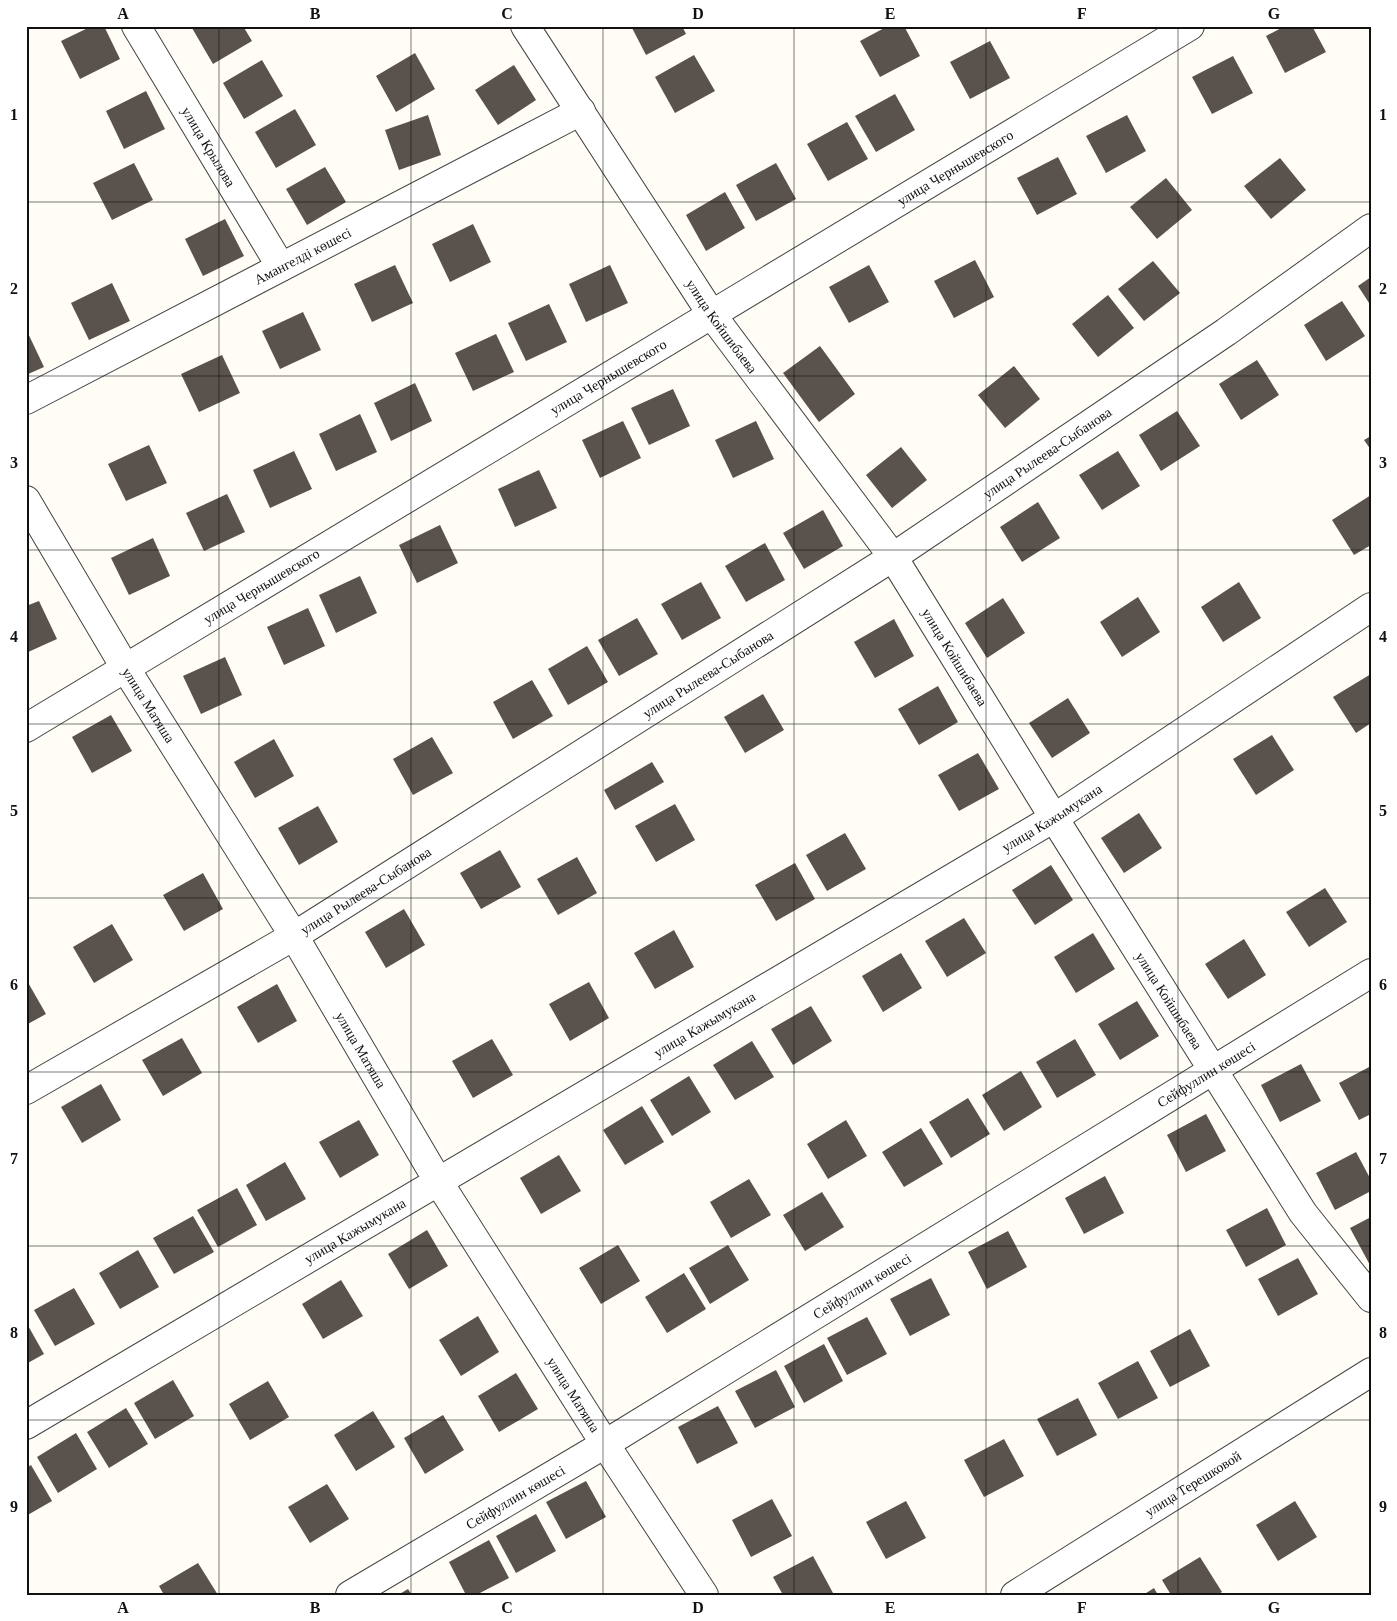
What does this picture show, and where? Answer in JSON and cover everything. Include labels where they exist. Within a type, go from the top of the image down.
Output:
[{"type":"street","name":"улица Крылова","points":[[136,26],[281,267]]},
{"type":"street","name":"улица Койшибаева","points":[[525,26],[712,315],[893,557],[1054,818],[1303,1213],[1371,1298]]},
{"type":"street","name":"улица Чернышевского","points":[[26,728],[1190,26]]},
{"type":"street","name":"Амангелді көшесі","points":[[26,400],[581,111]]},
{"type":"street","name":"улица Рылеева-Сыбанова","points":[[26,1090],[294,936],[893,557],[1226,332],[1371,228]]},
{"type":"street","name":"улица Матяша","points":[[26,500],[126,668],[294,936],[438,1181],[605,1444],[704,1595]]},
{"type":"street","name":"улица Кажымукана","points":[[26,1425],[1054,818],[1371,607]]},
{"type":"street","name":"Сейфуллин көшесі","points":[[350,1595],[605,1444],[1371,973]]},
{"type":"street","name":"улица Терешковой","points":[[1015,1595],[1371,1372]]},
{"type":"building","points":[[92,26],[104,26],[120,59],[80,79],[61,41]]},
{"type":"building","points":[[194,26],[243,26],[252,41],[213,64],[192,28]]},
{"type":"building","points":[[631,26],[682,26],[686,34],[646,55]]},
{"type":"building","points":[[888,26],[904,26],[920,56],[880,77],[860,41]]},
{"type":"building","points":[[1285,26],[1312,26],[1326,52],[1285,73],[1266,36]]},
{"type":"building","points":[[990,41],[1010,78],[970,99],[950,62]]},
{"type":"building","points":[[415,53],[435,89],[396,112],[376,76]]},
{"type":"building","points":[[694,55],[715,91],[675,113],[655,77]]},
{"type":"building","points":[[1233,56],[1253,93],[1212,114],[1192,77]]},
{"type":"building","points":[[262,60],[283,96],[244,119],[223,83]]},
{"type":"building","points":[[514,65],[536,100],[498,125],[475,90]]},
{"type":"building","points":[[146,91],[165,129],[124,149],[106,111]]},
{"type":"building","points":[[895,94],[915,130],[876,152],[855,116]]},
{"type":"building","points":[[295,109],[316,145],[276,168],[255,132]]},
{"type":"building","points":[[428,115],[441,155],[399,170],[385,130]]},
{"type":"building","points":[[1127,115],[1146,151],[1106,173],[1086,136]]},
{"type":"building","points":[[847,122],[868,159],[828,181],[807,144]]},
{"type":"building","points":[[1058,157],[1077,194],[1037,215],[1017,178]]},
{"type":"building","points":[[1280,158],[1306,190],[1271,219],[1244,186]]},
{"type":"building","points":[[134,163],[153,200],[112,220],[93,183]]},
{"type":"building","points":[[776,163],[796,199],[756,221],[736,185]]},
{"type":"building","points":[[325,167],[346,202],[307,225],[286,189]]},
{"type":"building","points":[[1166,178],[1192,210],[1157,239],[1130,207]]},
{"type":"building","points":[[725,192],[745,228],[706,251],[686,215]]},
{"type":"building","points":[[225,219],[244,256],[203,276],[185,239]]},
{"type":"building","points":[[473,224],[491,262],[450,282],[432,244]]},
{"type":"building","points":[[975,260],[994,297],[954,318],[934,281]]},
{"type":"building","points":[[1153,261],[1180,293],[1144,321],[1118,289]]},
{"type":"building","points":[[395,265],[413,303],[372,322],[354,284]]},
{"type":"building","points":[[610,265],[628,303],[586,322],[569,284]]},
{"type":"building","points":[[869,265],[889,302],[849,323],[829,287]]},
{"type":"building","points":[[1371,277],[1371,306],[1358,286]]},
{"type":"building","points":[[112,283],[130,321],[89,340],[71,303]]},
{"type":"building","points":[[1108,295],[1134,328],[1098,357],[1072,324]]},
{"type":"building","points":[[1342,301],[1365,336],[1326,361],[1304,325]]},
{"type":"building","points":[[549,304],[567,342],[526,361],[508,323]]},
{"type":"building","points":[[303,312],[321,350],[280,369],[262,331]]},
{"type":"building","points":[[26,329],[44,367],[26,375]]},
{"type":"building","points":[[496,334],[514,372],[473,391],[455,353]]},
{"type":"building","points":[[820,346],[855,394],[819,422],[783,373]]},
{"type":"building","points":[[222,355],[240,393],[199,412],[181,374]]},
{"type":"building","points":[[1257,360],[1279,395],[1241,420],[1219,384]]},
{"type":"building","points":[[1014,366],[1040,399],[1005,428],[978,395]]},
{"type":"building","points":[[415,383],[432,421],[391,441],[374,403]]},
{"type":"building","points":[[673,389],[690,426],[649,445],[631,408]]},
{"type":"building","points":[[1177,411],[1200,446],[1161,471],[1139,435]]},
{"type":"building","points":[[360,414],[377,452],[336,471],[319,434]]},
{"type":"building","points":[[623,421],[641,458],[600,478],[582,440]]},
{"type":"building","points":[[756,421],[774,459],[733,478],[715,440]]},
{"type":"building","points":[[1371,436],[1371,450],[1364,440]]},
{"type":"building","points":[[149,445],[167,483],[126,501],[108,464]]},
{"type":"building","points":[[901,447],[927,480],[892,508],[866,475]]},
{"type":"building","points":[[294,451],[312,489],[270,508],[253,470]]},
{"type":"building","points":[[1118,451],[1140,486],[1102,510],[1079,475]]},
{"type":"building","points":[[539,470],[557,508],[515,527],[498,489]]},
{"type":"building","points":[[227,494],[245,532],[204,551],[186,513]]},
{"type":"building","points":[[1371,495],[1371,545],[1354,555],[1332,520]]},
{"type":"building","points":[[1038,502],[1060,538],[1022,562],[1000,527]]},
{"type":"building","points":[[823,510],[843,546],[804,569],[783,533]]},
{"type":"building","points":[[440,525],[458,563],[417,583],[399,545]]},
{"type":"building","points":[[153,538],[170,576],[129,595],[111,558]]},
{"type":"building","points":[[765,543],[785,580],[746,602],[725,566]]},
{"type":"building","points":[[360,576],[377,613],[336,633],[319,595]]},
{"type":"building","points":[[701,582],[721,618],[682,640],[661,604]]},
{"type":"building","points":[[1239,582],[1261,618],[1223,642],[1201,607]]},
{"type":"building","points":[[1138,597],[1160,632],[1122,657],[1100,622]]},
{"type":"building","points":[[1003,598],[1025,633],[987,658],[965,623]]},
{"type":"building","points":[[39,601],[57,639],[26,653],[26,606]]},
{"type":"building","points":[[308,608],[325,646],[284,665],[267,627]]},
{"type":"building","points":[[637,618],[658,654],[619,676],[598,640]]},
{"type":"building","points":[[894,619],[914,656],[875,678],[854,642]]},
{"type":"building","points":[[587,646],[608,682],[568,705],[548,669]]},
{"type":"building","points":[[225,657],[242,695],[201,714],[183,676]]},
{"type":"building","points":[[1371,674],[1371,723],[1356,733],[1333,697]]},
{"type":"building","points":[[532,680],[553,716],[513,739],[493,702]]},
{"type":"building","points":[[938,686],[958,722],[919,745],[898,709]]},
{"type":"building","points":[[763,694],[784,730],[745,753],[724,717]]},
{"type":"building","points":[[1068,698],[1090,733],[1052,758],[1029,723]]},
{"type":"building","points":[[111,715],[132,751],[92,773],[72,737]]},
{"type":"building","points":[[1272,735],[1294,770],[1256,795],[1233,759]]},
{"type":"building","points":[[432,737],[453,773],[413,795],[393,759]]},
{"type":"building","points":[[274,739],[294,776],[255,798],[234,762]]},
{"type":"building","points":[[978,753],[999,789],[959,811],[938,775]]},
{"type":"building","points":[[652,762],[664,782],[615,810],[604,790]]},
{"type":"building","points":[[675,804],[695,840],[656,862],[635,826]]},
{"type":"building","points":[[318,806],[338,842],[299,865],[278,828]]},
{"type":"building","points":[[1139,813],[1162,848],[1124,873],[1101,838]]},
{"type":"building","points":[[845,833],[866,869],[827,891],[806,855]]},
{"type":"building","points":[[500,850],[521,887],[481,909],[460,873]]},
{"type":"building","points":[[577,857],[597,893],[558,915],[537,879]]},
{"type":"building","points":[[795,863],[815,899],[776,921],[755,885]]},
{"type":"building","points":[[1051,865],[1073,900],[1035,925],[1012,890]]},
{"type":"building","points":[[203,873],[223,909],[184,931],[163,895]]},
{"type":"building","points":[[1325,888],[1347,922],[1309,947],[1286,912]]},
{"type":"building","points":[[404,909],[425,945],[386,968],[365,932]]},
{"type":"building","points":[[964,918],[986,953],[947,977],[925,941]]},
{"type":"building","points":[[112,924],[133,960],[94,983],[73,947]]},
{"type":"building","points":[[674,930],[694,967],[655,989],[634,953]]},
{"type":"building","points":[[1093,933],[1115,969],[1076,993],[1054,957]]},
{"type":"building","points":[[1244,939],[1266,975],[1228,999],[1205,964]]},
{"type":"building","points":[[901,953],[922,988],[883,1012],[862,976]]},
{"type":"building","points":[[26,979],[46,1014],[26,1025]]},
{"type":"building","points":[[589,982],[609,1018],[570,1041],[549,1004]]},
{"type":"building","points":[[277,984],[297,1021],[258,1043],[237,1007]]},
{"type":"building","points":[[1137,1001],[1159,1036],[1120,1060],[1098,1024]]},
{"type":"building","points":[[811,1006],[832,1041],[793,1065],[771,1029]]},
{"type":"building","points":[[182,1038],[202,1073],[163,1096],[142,1060]]},
{"type":"building","points":[[492,1039],[513,1075],[473,1098],[452,1061]]},
{"type":"building","points":[[1075,1039],[1096,1075],[1057,1098],[1036,1062]]},
{"type":"building","points":[[752,1041],[774,1077],[735,1100],[713,1065]]},
{"type":"building","points":[[1301,1064],[1321,1101],[1280,1122],[1261,1085]]},
{"type":"building","points":[[1371,1066],[1371,1114],[1359,1120],[1339,1083]]},
{"type":"building","points":[[1021,1071],[1042,1107],[1004,1131],[982,1095]]},
{"type":"building","points":[[689,1076],[711,1112],[672,1136],[650,1100]]},
{"type":"building","points":[[101,1084],[121,1120],[82,1143],[61,1107]]},
{"type":"building","points":[[968,1098],[990,1134],[951,1158],[929,1122]]},
{"type":"building","points":[[642,1106],[664,1142],[625,1165],[603,1130]]},
{"type":"building","points":[[1206,1114],[1226,1151],[1186,1172],[1167,1135]]},
{"type":"building","points":[[359,1120],[379,1155],[340,1178],[319,1142]]},
{"type":"building","points":[[846,1120],[867,1156],[828,1179],[807,1144]]},
{"type":"building","points":[[921,1128],[943,1164],[904,1187],[882,1152]]},
{"type":"building","points":[[1356,1152],[1371,1180],[1371,1191],[1335,1210],[1316,1173]]},
{"type":"building","points":[[559,1155],[581,1191],[541,1214],[520,1178]]},
{"type":"building","points":[[285,1162],[306,1199],[266,1221],[246,1185]]},
{"type":"building","points":[[1105,1176],[1124,1213],[1084,1234],[1065,1198]]},
{"type":"building","points":[[749,1179],[771,1215],[731,1238],[710,1202]]},
{"type":"building","points":[[237,1188],[257,1225],[218,1247],[197,1210]]},
{"type":"building","points":[[822,1192],[844,1227],[805,1251],[783,1215]]},
{"type":"building","points":[[1267,1208],[1286,1245],[1246,1267],[1226,1230]]},
{"type":"building","points":[[193,1216],[214,1252],[174,1274],[153,1238]]},
{"type":"building","points":[[1371,1217],[1371,1267],[1350,1228]]},
{"type":"building","points":[[427,1230],[448,1266],[409,1289],[388,1254]]},
{"type":"building","points":[[1008,1231],[1027,1267],[987,1289],[968,1252]]},
{"type":"building","points":[[618,1245],[640,1281],[601,1304],[579,1268]]},
{"type":"building","points":[[728,1245],[749,1280],[710,1304],[689,1268]]},
{"type":"building","points":[[138,1250],[159,1287],[120,1309],[99,1273]]},
{"type":"building","points":[[1298,1258],[1318,1294],[1278,1316],[1258,1279]]},
{"type":"building","points":[[684,1273],[706,1309],[667,1333],[645,1297]]},
{"type":"building","points":[[931,1278],[950,1315],[910,1336],[890,1299]]},
{"type":"building","points":[[341,1280],[363,1316],[323,1339],[302,1304]]},
{"type":"building","points":[[74,1288],[95,1324],[55,1346],[34,1310]]},
{"type":"building","points":[[478,1316],[499,1352],[461,1376],[439,1340]]},
{"type":"building","points":[[867,1317],[887,1354],[847,1375],[827,1338]]},
{"type":"building","points":[[26,1322],[44,1354],[26,1364]]},
{"type":"building","points":[[1190,1329],[1210,1366],[1170,1387],[1150,1351]]},
{"type":"building","points":[[824,1344],[843,1381],[804,1403],[784,1366]]},
{"type":"building","points":[[1138,1361],[1158,1398],[1118,1419],[1098,1383]]},
{"type":"building","points":[[776,1370],[795,1407],[755,1428],[735,1391]]},
{"type":"building","points":[[516,1373],[538,1409],[499,1432],[478,1396]]},
{"type":"building","points":[[173,1380],[194,1416],[155,1439],[134,1403]]},
{"type":"building","points":[[268,1381],[289,1417],[250,1440],[229,1404]]},
{"type":"building","points":[[1078,1398],[1097,1435],[1057,1456],[1037,1419]]},
{"type":"building","points":[[718,1406],[738,1443],[697,1464],[678,1427]]},
{"type":"building","points":[[126,1408],[148,1444],[109,1468],[87,1432]]},
{"type":"building","points":[[373,1411],[395,1447],[356,1471],[334,1435]]},
{"type":"building","points":[[443,1415],[464,1450],[425,1474],[404,1438]]},
{"type":"building","points":[[76,1433],[97,1469],[58,1493],[37,1457]]},
{"type":"building","points":[[1004,1439],[1024,1476],[984,1497],[964,1460]]},
{"type":"building","points":[[31,1465],[52,1501],[26,1516],[26,1468]]},
{"type":"building","points":[[586,1481],[606,1517],[566,1539],[546,1502]]},
{"type":"building","points":[[327,1484],[349,1519],[310,1543],[288,1507]]},
{"type":"building","points":[[772,1499],[792,1536],[751,1557],[732,1520]]},
{"type":"building","points":[[906,1501],[926,1538],[886,1559],[866,1522]]},
{"type":"building","points":[[1295,1501],[1317,1537],[1278,1561],[1256,1525]]},
{"type":"building","points":[[536,1514],[556,1551],[516,1573],[496,1536]]},
{"type":"building","points":[[489,1540],[509,1578],[476,1595],[466,1595],[449,1562]]},
{"type":"building","points":[[813,1556],[833,1593],[829,1595],[783,1595],[773,1577]]},
{"type":"building","points":[[1200,1557],[1222,1592],[1217,1595],[1171,1595],[1162,1580]]},
{"type":"building","points":[[198,1563],[218,1595],[164,1595],[159,1586]]},
{"type":"building","points":[[1154,1588],[1158,1595],[1143,1595]]},
{"type":"building","points":[[408,1589],[412,1595],[398,1595]]}]
